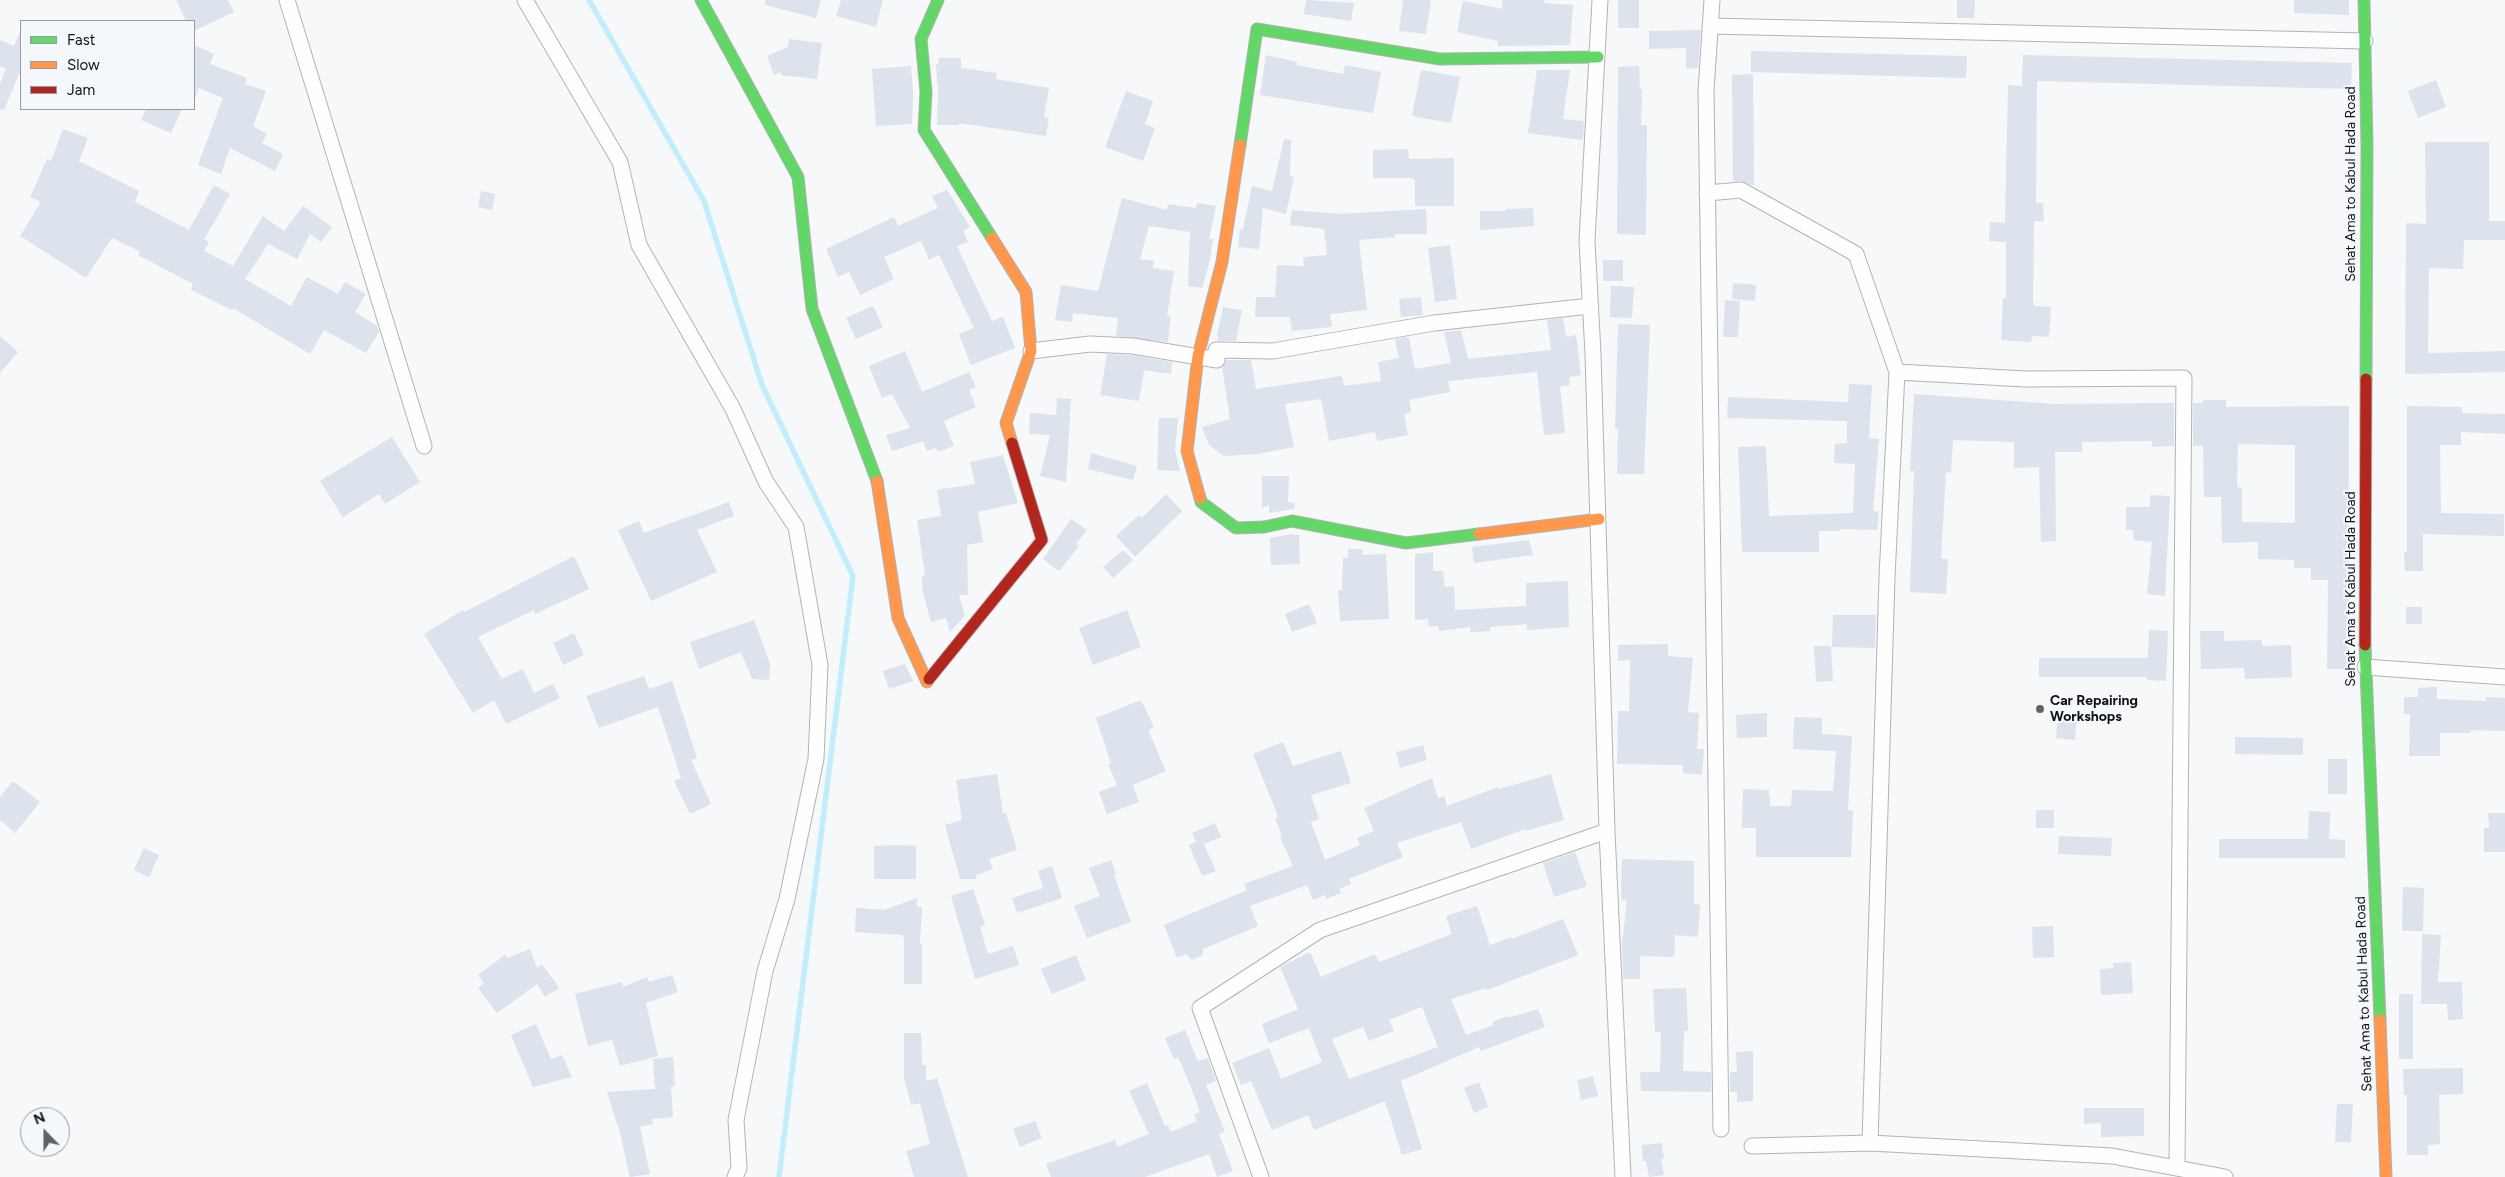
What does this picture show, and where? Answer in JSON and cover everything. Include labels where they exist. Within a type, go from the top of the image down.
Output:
[{"type":"street","points":[[287,0],[424,446]]},
{"type":"street","points":[[525,0],[620,162],[639,245],[733,409],[766,482],[796,527],[820,665],[816,759],[787,900],[765,972],[736,1120],[739,1168],[735,1177]]},
{"type":"street","points":[[701,0],[798,177],[812,309],[877,481],[898,618],[927,682],[1042,540],[1006,422],[1031,351],[1026,292],[924,130],[926,92],[921,39],[938,0]]},
{"type":"street","points":[[1600,0],[1587,241],[1598,519],[1607,831],[1624,1177]]},
{"type":"street","points":[[1712,0],[1706,91],[1721,1129]]},
{"type":"street","name":"Sehat Ama to Kabul Hada Road","points":[[2364,0],[2367,145],[2365,666],[2386,1177]]},
{"type":"street","points":[[1710,26],[2365,41]]},
{"type":"street","points":[[1598,57],[1440,59],[1257,30],[1222,262],[1198,356],[1188,451],[1201,502],[1236,528],[1264,527],[1292,521],[1406,543],[1598,519]]},
{"type":"street","points":[[1707,193],[1741,190],[1856,254],[1897,372],[1887,586],[1870,1143]]},
{"type":"street","points":[[1031,351],[1090,344],[1133,346],[1216,360],[1216,350],[1272,350],[1434,323],[1590,306]]},
{"type":"street","points":[[1897,372],[2026,379],[2184,378],[2177,1166]]},
{"type":"street","points":[[2365,666],[2505,677]]},
{"type":"street","points":[[1261,1177],[1200,1008],[1320,930],[1607,831]]},
{"type":"street","points":[[1752,1146],[1870,1143],[2112,1156],[2177,1166],[2225,1177]]},
{"type":"building","points":[[176,0],[228,0],[234,12],[195,31],[195,20],[186,20]]},
{"type":"building","points":[[765,0],[821,0],[816,18],[765,5]]},
{"type":"building","points":[[841,0],[883,0],[876,27],[836,16]]},
{"type":"building","points":[[1306,0],[1354,3],[1351,21],[1304,14]]},
{"type":"building","points":[[1403,0],[1431,0],[1426,34],[1399,31]]},
{"type":"building","points":[[1503,0],[1545,0],[1544,3],[1573,5],[1570,45],[1573,45],[1498,46],[1498,41],[1457,32],[1463,1],[1502,9]]},
{"type":"building","points":[[1618,0],[1639,0],[1639,28],[1618,28]]},
{"type":"building","points":[[1957,0],[1975,0],[1974,18],[1957,18]]},
{"type":"building","points":[[2294,0],[2349,0],[2349,15],[2294,13]]},
{"type":"building","points":[[1701,30],[1698,68],[1686,69],[1686,48],[1649,49],[1649,31]]},
{"type":"building","points":[[20,32],[20,74],[4,110],[0,109],[0,84],[6,69],[0,66],[0,40],[14,46]]},
{"type":"building","points":[[789,39],[822,43],[817,79],[781,75],[780,72],[774,75],[767,56],[788,47]]},
{"type":"building","points":[[195,45],[214,54],[210,64],[247,78],[245,84],[266,91],[253,126],[267,134],[262,143],[283,154],[275,171],[230,148],[221,174],[198,165],[223,98],[199,88],[195,98]]},
{"type":"building","points":[[1751,51],[1967,56],[1966,78],[1751,72]]},
{"type":"building","points":[[1266,55],[1297,62],[1296,65],[1343,74],[1345,65],[1381,72],[1373,113],[1260,95]]},
{"type":"building","points":[[2023,55],[2352,63],[2351,89],[2037,81],[2036,203],[2043,203],[2044,221],[2034,221],[2033,300],[2034,306],[2051,307],[2049,337],[2032,336],[2031,342],[2001,340],[2003,298],[2006,298],[2006,242],[1989,241],[1990,222],[2005,223],[2008,85],[2022,86]]},
{"type":"building","points":[[939,58],[961,58],[961,68],[997,73],[996,79],[1049,88],[1044,117],[1049,118],[1046,136],[959,123],[959,125],[937,125],[938,93],[936,64],[938,64]]},
{"type":"building","points":[[911,66],[913,92],[912,124],[876,126],[872,69]]},
{"type":"building","points":[[1639,66],[1640,89],[1642,89],[1641,125],[1647,125],[1646,235],[1617,234],[1618,67]]},
{"type":"building","points":[[1421,70],[1460,77],[1451,123],[1412,116]]},
{"type":"building","points":[[1537,70],[1570,70],[1563,119],[1584,121],[1583,140],[1528,133]]},
{"type":"building","points":[[1753,74],[1754,185],[1751,185],[1741,181],[1733,181],[1732,75]]},
{"type":"building","points":[[2436,80],[2446,107],[2418,118],[2408,91]]},
{"type":"building","points":[[1126,91],[1153,101],[1145,124],[1155,128],[1143,161],[1105,147]]},
{"type":"building","points":[[146,110],[182,110],[171,133],[141,120]]},
{"type":"building","points":[[63,129],[88,138],[79,161],[139,191],[135,202],[189,230],[214,185],[230,194],[204,240],[209,242],[204,251],[233,266],[263,216],[284,231],[303,206],[332,227],[321,242],[310,234],[297,259],[268,244],[245,279],[291,306],[307,277],[338,294],[345,282],[366,294],[355,312],[377,326],[379,332],[366,353],[324,330],[310,354],[233,308],[232,310],[191,290],[193,284],[138,255],[139,251],[112,238],[86,278],[20,236],[41,202],[30,197],[47,159],[51,161]]},
{"type":"building","points":[[1284,139],[1291,140],[1290,176],[1294,177],[1286,214],[1263,208],[1259,249],[1238,247],[1240,229],[1243,229],[1252,186],[1272,191]]},
{"type":"building","points":[[2425,142],[2489,142],[2489,221],[2505,221],[2505,240],[2464,240],[2463,269],[2429,268],[2428,353],[2505,351],[2505,372],[2405,374],[2406,223],[2426,224]]},
{"type":"building","points":[[1408,149],[1409,159],[1454,158],[1454,206],[1415,206],[1415,180],[1412,178],[1373,178],[1373,150]]},
{"type":"building","points":[[947,190],[970,227],[963,231],[968,242],[957,246],[992,321],[1003,317],[1015,348],[971,365],[959,334],[974,328],[939,255],[929,260],[921,241],[884,257],[894,279],[860,295],[849,272],[838,277],[826,249],[894,217],[898,226],[938,208],[932,196]]},
{"type":"building","points":[[481,191],[495,194],[492,210],[478,207]]},
{"type":"building","points":[[1122,198],[1167,210],[1168,204],[1196,208],[1197,203],[1216,206],[1209,239],[1213,239],[1210,260],[1202,288],[1188,286],[1190,232],[1149,226],[1140,259],[1154,261],[1153,268],[1174,271],[1167,316],[1171,317],[1168,342],[1116,336],[1118,318],[1073,313],[1072,322],[1055,320],[1061,285],[1098,291]]},
{"type":"building","points":[[1533,208],[1534,226],[1480,230],[1480,211]]},
{"type":"building","points":[[1426,209],[1427,234],[1395,234],[1395,237],[1359,240],[1367,310],[1330,314],[1332,327],[1292,331],[1290,317],[1255,317],[1256,297],[1275,297],[1277,265],[1304,266],[1303,257],[1327,255],[1324,229],[1290,225],[1292,210],[1339,214]]},
{"type":"building","points":[[1450,245],[1457,299],[1435,302],[1428,248]]},
{"type":"building","points":[[1603,260],[1623,260],[1623,281],[1603,281]]},
{"type":"building","points":[[1733,283],[1756,285],[1755,301],[1732,299]]},
{"type":"building","points":[[1611,286],[1634,287],[1632,318],[1610,317]]},
{"type":"building","points":[[1421,297],[1423,315],[1401,317],[1399,299]]},
{"type":"building","points":[[1725,300],[1740,301],[1738,337],[1723,337]]},
{"type":"building","points":[[873,306],[883,327],[856,339],[846,318]]},
{"type":"building","points":[[1223,307],[1242,310],[1236,341],[1218,341],[1217,335]]},
{"type":"building","points":[[1563,318],[1566,337],[1576,335],[1581,375],[1569,377],[1570,385],[1560,387],[1565,433],[1544,435],[1537,372],[1448,381],[1450,392],[1409,400],[1411,412],[1404,414],[1408,435],[1377,441],[1375,432],[1329,441],[1321,399],[1285,404],[1294,447],[1257,454],[1224,456],[1209,445],[1202,427],[1230,419],[1222,368],[1226,360],[1251,360],[1256,389],[1342,376],[1344,386],[1381,381],[1378,362],[1399,358],[1395,339],[1409,337],[1415,369],[1451,363],[1444,332],[1461,330],[1468,359],[1551,350],[1547,320]]},
{"type":"building","points":[[1618,324],[1650,325],[1644,474],[1617,474],[1618,429],[1615,429]]},
{"type":"building","points":[[0,336],[18,352],[0,373]]},
{"type":"building","points":[[905,351],[922,392],[969,372],[976,387],[969,390],[976,407],[944,421],[954,446],[938,452],[936,448],[927,451],[923,441],[892,451],[886,435],[910,428],[892,394],[882,398],[869,366]]},
{"type":"building","points":[[1107,354],[1132,355],[1172,362],[1171,374],[1144,370],[1139,401],[1100,395]]},
{"type":"building","points":[[1849,384],[1872,385],[1869,438],[1879,439],[1873,511],[1879,512],[1877,530],[1840,529],[1840,531],[1819,531],[1819,552],[1742,552],[1738,447],[1766,446],[1769,516],[1853,513],[1855,464],[1834,463],[1835,444],[1847,443],[1847,421],[1727,418],[1728,397],[1848,402]]},
{"type":"building","points":[[1914,394],[2055,404],[2174,403],[2174,446],[2152,447],[2152,441],[2082,442],[2082,452],[2055,452],[2056,541],[2041,542],[2039,467],[2014,468],[2014,442],[1953,440],[1951,473],[1946,472],[1941,559],[1948,559],[1946,594],[1910,592],[1914,471],[1910,471]]},
{"type":"building","points":[[1057,398],[1071,399],[1066,482],[1040,476],[1050,435],[1029,434],[1030,413],[1056,415]]},
{"type":"building","points":[[2203,400],[2226,400],[2226,407],[2349,406],[2348,669],[2327,669],[2328,580],[2311,580],[2311,568],[2294,568],[2294,560],[2258,559],[2258,542],[2222,543],[2221,497],[2204,497],[2203,446],[2193,446],[2193,403],[2203,403]],"holes":[[[2238,444],[2295,445],[2295,523],[2242,522],[2242,488],[2237,487]]]},
{"type":"building","points":[[2407,406],[2462,407],[2462,413],[2505,414],[2505,434],[2461,432],[2461,445],[2440,445],[2441,513],[2504,514],[2504,536],[2423,534],[2423,571],[2405,571],[2404,552],[2407,552]]},
{"type":"building","points":[[1159,418],[1178,418],[1175,450],[1180,471],[1157,470]]},
{"type":"building","points":[[392,437],[420,482],[385,504],[379,494],[343,517],[320,481]]},
{"type":"building","points":[[1091,453],[1137,466],[1133,480],[1088,469]]},
{"type":"building","points":[[1003,455],[1018,503],[978,512],[983,542],[967,545],[968,595],[959,595],[965,616],[950,632],[946,618],[931,622],[923,593],[922,576],[925,575],[917,520],[941,516],[937,490],[975,484],[970,462]]},
{"type":"building","points":[[1262,476],[1289,476],[1288,502],[1295,503],[1294,509],[1269,513],[1269,505],[1262,508]]},
{"type":"building","points":[[1166,494],[1182,511],[1135,557],[1116,536],[1139,515],[1142,518]]},
{"type":"building","points":[[2150,495],[2170,496],[2165,596],[2147,594],[2152,542],[2134,540],[2133,530],[2126,530],[2126,507],[2150,507]]},
{"type":"building","points":[[729,502],[734,516],[697,530],[717,572],[651,601],[618,530],[639,521],[644,533]]},
{"type":"building","points":[[1071,519],[1087,530],[1076,544],[1079,546],[1059,571],[1043,559]]},
{"type":"building","points":[[1292,534],[1299,535],[1300,564],[1271,565],[1270,538]]},
{"type":"building","points":[[1529,540],[1533,555],[1474,563],[1472,547]]},
{"type":"building","points":[[1348,549],[1363,549],[1362,555],[1386,554],[1389,619],[1340,621],[1338,590],[1342,590],[1343,558],[1348,558]]},
{"type":"building","points":[[1123,550],[1133,560],[1113,578],[1103,567]]},
{"type":"building","points":[[1433,552],[1433,571],[1443,571],[1445,587],[1454,586],[1455,610],[1526,606],[1526,583],[1568,581],[1569,627],[1527,630],[1527,624],[1490,627],[1490,631],[1471,632],[1470,627],[1439,631],[1438,626],[1429,627],[1428,619],[1415,620],[1415,554]]},
{"type":"building","points":[[574,556],[589,589],[535,614],[534,610],[478,637],[502,679],[523,669],[534,693],[553,684],[560,698],[506,724],[494,700],[473,713],[424,634],[463,610],[464,612]]},
{"type":"building","points":[[1309,604],[1317,623],[1292,632],[1285,614]]},
{"type":"building","points":[[2406,607],[2422,607],[2422,624],[2406,624]]},
{"type":"building","points":[[1127,610],[1141,647],[1093,665],[1079,628]]},
{"type":"building","points":[[1833,615],[1876,615],[1875,648],[1832,647]]},
{"type":"building","points":[[754,620],[770,664],[769,680],[752,679],[741,652],[699,669],[690,642]]},
{"type":"building","points":[[2149,630],[2168,631],[2166,681],[2147,680],[2147,677],[2039,677],[2039,658],[2148,658]]},
{"type":"building","points":[[2200,631],[2224,631],[2224,641],[2262,640],[2262,646],[2291,645],[2292,677],[2245,679],[2244,668],[2201,669]]},
{"type":"building","points":[[574,633],[584,655],[563,665],[553,643]]},
{"type":"building","points":[[1668,644],[1668,656],[1693,658],[1688,712],[1699,713],[1697,749],[1704,749],[1702,775],[1683,773],[1683,765],[1617,764],[1618,711],[1629,711],[1630,660],[1618,661],[1618,645]]},
{"type":"building","points":[[1814,646],[1831,646],[1833,681],[1816,682]]},
{"type":"building","points":[[905,664],[913,681],[889,689],[883,671]]},
{"type":"building","points":[[644,676],[649,689],[672,681],[697,758],[691,760],[711,804],[690,814],[674,781],[681,778],[658,707],[599,728],[586,696]]},
{"type":"building","points":[[2437,687],[2437,699],[2486,701],[2486,697],[2505,698],[2505,731],[2471,730],[2471,733],[2440,733],[2440,756],[2409,756],[2410,714],[2404,714],[2404,697],[2418,697],[2418,688]]},
{"type":"building","points":[[1141,700],[1154,727],[1148,730],[1166,771],[1133,785],[1139,802],[1107,814],[1099,792],[1117,785],[1108,764],[1111,763],[1096,718]]},
{"type":"building","points":[[1767,713],[1767,737],[1737,738],[1736,715]]},
{"type":"building","points":[[2058,716],[2077,718],[2075,740],[2056,738]]},
{"type":"building","points":[[1794,717],[1822,718],[1822,734],[1852,736],[1848,810],[1853,811],[1851,857],[1756,857],[1756,828],[1742,828],[1743,789],[1769,790],[1770,806],[1791,806],[1792,790],[1833,791],[1836,751],[1793,749]]},
{"type":"building","points":[[2235,737],[2303,738],[2303,755],[2235,754]]},
{"type":"building","points":[[1283,742],[1293,766],[1341,751],[1351,783],[1311,795],[1319,819],[1311,822],[1325,860],[1360,845],[1357,838],[1374,831],[1364,808],[1432,778],[1438,798],[1444,796],[1447,806],[1498,787],[1499,789],[1551,774],[1564,820],[1525,831],[1525,829],[1471,849],[1461,822],[1397,843],[1403,857],[1349,879],[1351,884],[1339,889],[1341,893],[1326,899],[1325,895],[1313,900],[1307,885],[1250,906],[1258,926],[1203,949],[1203,955],[1192,960],[1186,954],[1177,958],[1164,925],[1247,890],[1244,884],[1293,866],[1280,837],[1282,836],[1275,819],[1278,818],[1276,811],[1253,754]]},
{"type":"building","points":[[1423,745],[1427,760],[1400,768],[1396,752]]},
{"type":"building","points":[[2328,759],[2347,759],[2347,794],[2328,794]]},
{"type":"building","points":[[997,774],[1003,814],[1006,813],[1017,850],[989,859],[993,869],[976,875],[977,879],[960,879],[945,825],[962,820],[956,780]]},
{"type":"building","points":[[13,781],[40,802],[15,833],[0,820],[0,797]]},
{"type":"building","points":[[2036,810],[2054,810],[2054,828],[2036,828]]},
{"type":"building","points":[[2309,811],[2330,812],[2329,839],[2345,840],[2345,858],[2219,858],[2219,839],[2308,839]]},
{"type":"building","points":[[2488,813],[2505,813],[2505,852],[2484,852],[2484,828],[2489,828]]},
{"type":"building","points":[[1215,823],[1221,837],[1204,844],[1216,871],[1202,876],[1189,845],[1196,842],[1192,833]]},
{"type":"building","points":[[2059,836],[2112,838],[2111,856],[2058,854]]},
{"type":"building","points":[[874,846],[916,846],[916,879],[874,879]]},
{"type":"building","points":[[144,848],[159,855],[149,877],[134,870]]},
{"type":"building","points":[[1575,852],[1587,886],[1554,897],[1543,863]]},
{"type":"building","points":[[1622,859],[1694,861],[1694,904],[1700,905],[1698,937],[1675,935],[1674,957],[1640,956],[1640,979],[1623,979],[1622,944],[1627,901],[1621,900]]},
{"type":"building","points":[[1111,860],[1116,874],[1114,875],[1131,922],[1087,938],[1074,906],[1100,896],[1089,868]]},
{"type":"building","points":[[1052,866],[1062,898],[1017,913],[1012,898],[1043,888],[1038,871]]},
{"type":"building","points":[[2403,887],[2424,888],[2423,931],[2402,931]]},
{"type":"building","points":[[973,889],[985,925],[980,927],[988,954],[1013,946],[1019,965],[975,979],[951,896]]},
{"type":"building","points":[[917,898],[917,907],[922,907],[920,944],[922,944],[922,984],[904,984],[904,938],[902,935],[855,932],[856,908],[884,910]]},
{"type":"building","points":[[1477,906],[1490,945],[1511,937],[1512,939],[1563,919],[1578,955],[1487,990],[1486,988],[1451,999],[1466,1035],[1494,1025],[1492,1022],[1507,1016],[1508,1018],[1538,1009],[1545,1027],[1481,1051],[1479,1047],[1401,1081],[1422,1149],[1402,1155],[1385,1101],[1314,1130],[1308,1115],[1272,1130],[1251,1081],[1241,1085],[1232,1063],[1269,1048],[1281,1079],[1322,1062],[1309,1028],[1269,1043],[1262,1024],[1298,1009],[1280,967],[1310,952],[1321,977],[1375,954],[1379,962],[1452,934],[1446,916]],"holes":[[[1422,1007],[1438,1047],[1349,1079],[1332,1039],[1363,1027],[1369,1041],[1394,1031],[1389,1020]]]},
{"type":"building","points":[[2053,926],[2054,957],[2033,958],[2032,927]]},
{"type":"building","points":[[2422,934],[2441,935],[2438,982],[2462,982],[2463,1019],[2448,1020],[2447,1004],[2421,1004]]},
{"type":"building","points":[[530,949],[537,968],[542,964],[559,988],[545,997],[537,984],[497,1013],[478,988],[484,983],[478,975],[505,955],[508,958]]},
{"type":"building","points":[[1076,955],[1086,980],[1052,994],[1041,969]]},
{"type":"building","points":[[2131,962],[2133,993],[2101,995],[2100,969],[2113,968],[2113,963]]},
{"type":"building","points":[[672,975],[678,992],[646,1003],[658,1056],[620,1066],[612,1040],[588,1046],[575,994],[622,982],[623,987],[647,977],[649,982]]},
{"type":"building","points":[[1686,988],[1688,1031],[1684,1031],[1683,1071],[1711,1072],[1711,1092],[1641,1091],[1640,1072],[1660,1072],[1661,1032],[1655,1032],[1653,989]]},
{"type":"building","points":[[2399,994],[2413,994],[2413,1059],[2399,1059]]},
{"type":"building","points":[[536,1024],[551,1059],[562,1055],[572,1077],[533,1087],[511,1035]]},
{"type":"building","points":[[1185,1030],[1198,1061],[1208,1058],[1216,1081],[1206,1085],[1225,1131],[1219,1134],[1233,1171],[1217,1177],[1209,1154],[1145,1177],[1051,1177],[1046,1164],[1115,1140],[1117,1147],[1149,1134],[1129,1091],[1147,1083],[1165,1126],[1168,1125],[1171,1132],[1197,1121],[1194,1114],[1200,1112],[1190,1085],[1178,1057],[1174,1059],[1165,1038]]},
{"type":"building","points":[[904,1033],[921,1033],[922,1065],[926,1065],[926,1081],[937,1078],[968,1177],[914,1177],[906,1151],[930,1144],[920,1103],[911,1105],[904,1078]]},
{"type":"building","points":[[1753,1051],[1753,1101],[1737,1102],[1737,1092],[1730,1092],[1730,1072],[1737,1072],[1736,1052]]},
{"type":"building","points":[[673,1057],[675,1086],[671,1087],[673,1117],[652,1119],[653,1124],[640,1127],[650,1174],[630,1177],[620,1133],[607,1092],[655,1089],[653,1059]]},
{"type":"building","points":[[2463,1068],[2463,1094],[2439,1095],[2440,1144],[2428,1145],[2428,1155],[2407,1155],[2407,1095],[2404,1095],[2403,1069]]},
{"type":"building","points":[[1593,1076],[1598,1096],[1581,1100],[1577,1080]]},
{"type":"building","points":[[1479,1082],[1488,1107],[1474,1113],[1464,1088]]},
{"type":"building","points":[[2337,1104],[2353,1104],[2351,1142],[2335,1142]]},
{"type":"building","points":[[2084,1108],[2144,1108],[2144,1136],[2101,1137],[2101,1123],[2084,1124]]},
{"type":"building","points":[[1035,1121],[1042,1138],[1020,1147],[1013,1129]]},
{"type":"building","points":[[1662,1143],[1664,1159],[1661,1159],[1664,1175],[1649,1177],[1646,1161],[1643,1161],[1642,1145]]},
{"type":"waterway","points":[[589,0],[704,201],[762,385],[853,576],[779,1177]]},
{"type":"traffic: fast","points":[[701,0],[798,177],[812,309],[877,481]]},
{"type":"traffic: fast","points":[[938,0],[921,39],[926,92],[924,130],[992,238]]},
{"type":"traffic: fast","points":[[2364,0],[2367,145],[2366,379]]},
{"type":"traffic: fast","points":[[1240,145],[1257,29],[1440,59],[1598,57]]},
{"type":"traffic: fast","points":[[1200,498],[1201,502],[1236,528],[1264,527],[1292,521],[1406,543],[1479,534]]},
{"type":"traffic: fast","points":[[2365,645],[2380,1020]]},
{"type":"traffic: slow","points":[[1200,498],[1187,451],[1198,356],[1222,262],[1240,145]]},
{"type":"traffic: slow","points":[[992,238],[1026,292],[1031,351],[1006,423],[1012,443]]},
{"type":"traffic: slow","points":[[877,481],[898,618],[927,682],[929,679]]},
{"type":"traffic: slow","points":[[1479,534],[1599,519]]},
{"type":"traffic: slow","points":[[2380,1020],[2386,1177]]},
{"type":"traffic: jam","points":[[2365,645],[2366,379]]},
{"type":"traffic: jam","points":[[929,679],[1042,540],[1012,443]]},
{"type":"place","name":"Car Repairing Workshops","points":[[2040,709]]}]
